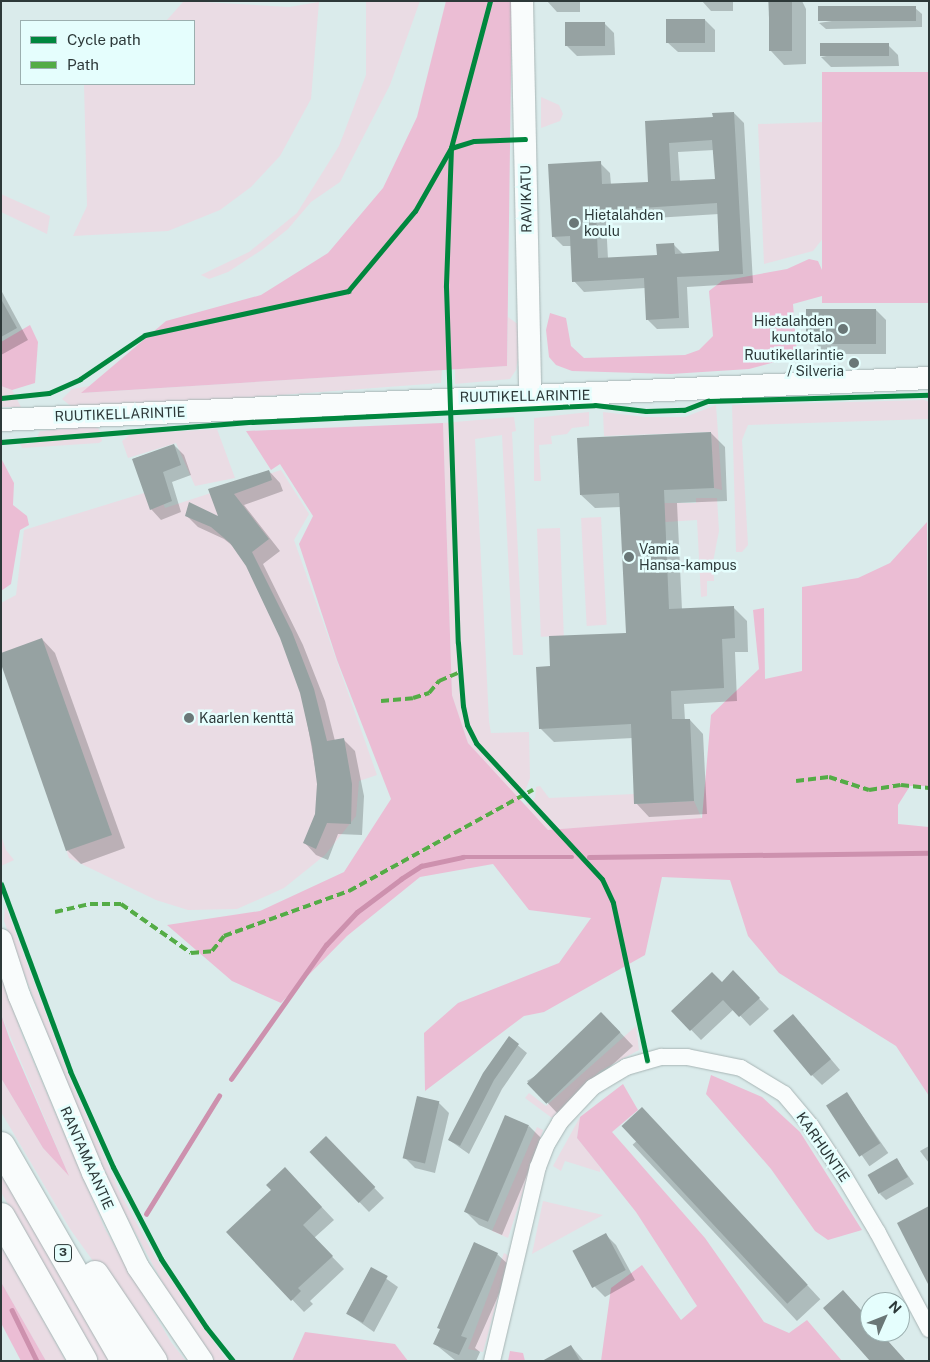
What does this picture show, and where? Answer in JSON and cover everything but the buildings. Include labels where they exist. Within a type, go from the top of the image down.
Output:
[{"type":"highway","name":"3","points":[[1,1146],[125,1361]]},
{"type":"highway","points":[[38,1210],[79,1252],[153,1361]]},
{"type":"highway","points":[[1,1218],[83,1361]]},
{"type":"main road","name":"RAVIKATU","points":[[522,1],[530,396]]},
{"type":"main road","name":"RUUTIKELLARINTIE","points":[[1,420],[449,397],[530,396],[929,378]]},
{"type":"main road","name":"RANTAMAANTIE","points":[[1,940],[55,1084],[101,1190],[138,1267],[202,1361]]},
{"type":"street","name":"KARHUNTIE","points":[[492,1361],[538,1167],[547,1144],[560,1122],[593,1086],[626,1067],[662,1058],[687,1057],[741,1068],[784,1094],[811,1126],[844,1176],[878,1233],[929,1329]]},
{"type":"shaded area","points":[[184,1],[289,7],[319,2],[311,99],[280,156],[251,187],[220,210],[168,231],[73,236],[87,206],[84,85],[195,85],[195,20],[167,20]]},
{"type":"shaded area","points":[[366,1],[420,1],[390,85],[340,182],[311,202],[288,229],[263,249],[228,272],[209,279],[201,275],[249,252],[297,213],[339,146],[366,75]]},
{"type":"shaded area","points":[[446,1],[512,1],[507,366],[81,393],[166,321],[261,295],[328,253],[383,188],[417,117]]},
{"type":"shaded area","points":[[822,72],[929,72],[929,303],[822,303]]},
{"type":"shaded area","points":[[541,97],[559,105],[563,114],[560,121],[541,128]]},
{"type":"shaded area","points":[[823,122],[828,232],[813,251],[764,264],[758,124]]},
{"type":"shaded area","points":[[1,194],[50,216],[47,234],[1,212]]},
{"type":"shaded area","points":[[809,259],[818,261],[822,270],[822,296],[793,304],[797,356],[749,369],[671,374],[572,371],[556,365],[549,357],[546,330],[550,313],[566,318],[571,346],[584,358],[685,355],[699,350],[713,336],[709,291],[722,281],[787,269]]},
{"type":"shaded area","points":[[508,317],[519,325],[521,341],[516,370],[510,379],[455,384],[455,369],[507,366]]},
{"type":"shaded area","points":[[30,325],[38,342],[35,383],[12,390],[1,386],[1,342]]},
{"type":"shaded area","points":[[442,370],[441,383],[228,399],[72,407],[62,399],[72,389],[89,386],[82,393]]},
{"type":"shaded area","points":[[1,386],[12,390],[21,407],[1,407]]},
{"type":"shaded area","points":[[924,400],[929,402],[929,422],[928,419],[748,425],[742,440],[748,545],[742,552],[736,552],[732,405]]},
{"type":"shaded area","points":[[716,405],[722,490],[714,488],[711,432],[604,436],[603,412],[645,417],[685,417]]},
{"type":"shaded area","points":[[589,412],[589,426],[572,428],[567,434],[551,436],[552,444],[539,445],[541,481],[534,481],[534,418]]},
{"type":"shaded area","points":[[514,417],[516,431],[512,432],[523,655],[513,655],[502,435],[475,439],[491,733],[529,732],[530,778],[526,789],[515,796],[468,743],[452,695],[443,423]]},
{"type":"shaded area","points":[[443,423],[452,695],[468,743],[548,830],[702,818],[711,715],[759,669],[753,610],[764,608],[765,679],[802,671],[802,587],[858,578],[890,563],[927,522],[929,786],[910,786],[898,805],[898,824],[929,827],[929,1096],[896,1046],[779,973],[748,936],[730,880],[662,877],[645,955],[544,1012],[524,1016],[425,1091],[424,1033],[458,1003],[559,963],[591,918],[529,910],[493,864],[420,877],[347,936],[281,1003],[232,981],[167,925],[260,911],[344,872],[391,799],[337,660],[299,544],[313,516],[280,464],[271,470],[246,431]]},
{"type":"shaded area","points":[[93,426],[99,429],[102,441],[99,443],[22,448],[20,444],[34,443],[40,431]]},
{"type":"shaded area","points":[[217,429],[235,478],[195,486],[176,443],[128,458],[122,441],[131,434]]},
{"type":"shaded area","points":[[1,458],[14,483],[13,505],[27,516],[29,525],[20,530],[11,584],[1,591]]},
{"type":"shaded area","name":"Kaarlen kenttä","points":[[281,470],[309,514],[294,540],[377,775],[359,781],[356,816],[325,855],[284,888],[237,909],[188,910],[156,900],[69,858],[1,662],[1,603],[16,595],[24,530],[157,489],[165,508]]},
{"type":"shaded area","points":[[696,498],[717,498],[719,531],[713,562],[714,581],[707,581],[707,596],[701,597],[697,520],[665,522],[664,503],[696,503]]},
{"type":"shaded area","points":[[601,517],[607,625],[587,626],[581,518]]},
{"type":"shaded area","points":[[560,528],[564,636],[541,637],[537,529]]},
{"type":"shaded area","points":[[540,786],[549,798],[634,794],[635,804],[694,801],[702,819],[548,830],[524,806],[535,798],[536,787]]},
{"type":"shaded area","points":[[1,835],[6,850],[14,860],[1,866]]},
{"type":"shaded area","points":[[5,905],[71,1081],[120,1193],[155,1257],[227,1361],[212,1361],[184,1322],[117,1199],[66,1083],[4,921]]},
{"type":"shaded area","points":[[1,971],[22,1035],[105,1229],[171,1342],[186,1361],[165,1361],[70,1229],[1,1112],[1,1078],[43,1148],[68,1174],[1,1014]]},
{"type":"shaded area","points":[[1,1014],[10,1040],[69,1176],[43,1148],[1,1078]]},
{"type":"shaded area","points":[[636,1026],[639,1050],[600,1071],[552,1118],[525,1098],[529,1093],[546,1106]]},
{"type":"shaded area","points":[[711,1075],[762,1097],[800,1132],[862,1230],[828,1240],[815,1231],[771,1169],[706,1094]]},
{"type":"shaded area","points":[[623,1084],[638,1110],[612,1132],[705,1238],[764,1322],[789,1333],[807,1320],[842,1361],[601,1361],[611,1288],[642,1265],[681,1320],[697,1306],[636,1212],[577,1138],[580,1117]]},
{"type":"shaded area","points":[[580,1117],[577,1138],[600,1167],[600,1172],[565,1161],[561,1171],[553,1166]]},
{"type":"shaded area","points":[[537,1127],[543,1130],[508,1238],[492,1231]]},
{"type":"shaded area","points":[[1,1166],[111,1361],[96,1361],[81,1335],[1,1192]]},
{"type":"shaded area","points":[[543,1201],[603,1215],[532,1254]]},
{"type":"shaded area","points":[[1,1244],[66,1361],[46,1361],[1,1282]]},
{"type":"shaded area","points":[[504,1253],[509,1256],[483,1352],[468,1349]]},
{"type":"shaded area","points":[[1,1282],[46,1361],[21,1361],[1,1323]]},
{"type":"shaded area","points":[[305,1332],[395,1344],[408,1361],[292,1361]]},
{"type":"shaded area","points":[[510,1351],[523,1353],[525,1361],[508,1361]]},
{"type":"waterway","points":[[589,857],[929,853]]},
{"type":"waterway","points":[[231,1079],[326,945],[357,912],[401,879],[421,866],[463,857],[572,857]]},
{"type":"waterway","points":[[146,1214],[219,1096]]},
{"type":"waterway","points":[[12,1310],[37,1361]]},
{"type":"marked path","points":[[381,701],[413,698],[429,693],[439,681],[460,672]]},
{"type":"marked path","points":[[796,781],[829,777],[869,790],[901,785],[929,788]]},
{"type":"marked path","points":[[55,912],[90,904],[121,904],[191,953],[212,951],[224,936],[349,891],[533,790]]},
{"type":"cycle path","points":[[490,1],[451,148],[446,287],[458,643],[463,706],[467,725],[476,743],[602,879],[613,903],[647,1060]]},
{"type":"cycle path","points":[[1,398],[49,393],[80,379],[145,335],[348,291],[415,211],[451,148],[474,141],[525,139]]},
{"type":"cycle path","points":[[1,442],[252,422],[595,405],[646,411],[684,410],[708,401],[929,395]]},
{"type":"cycle path","points":[[1,884],[70,1071],[113,1167],[161,1259],[206,1327],[233,1361]]},
{"type":"place","name":"Hietalahden koulu","points":[[574,223]]},
{"type":"place","name":"Hietalahden kuntotalo","points":[[843,329]]},
{"type":"place","name":"Ruutikellarintie / Silveria","points":[[854,363]]},
{"type":"place","name":"Vamia Hansa-kampus","points":[[629,557]]},
{"type":"place","name":"Kaarlen kenttä","points":[[189,718]]}]
